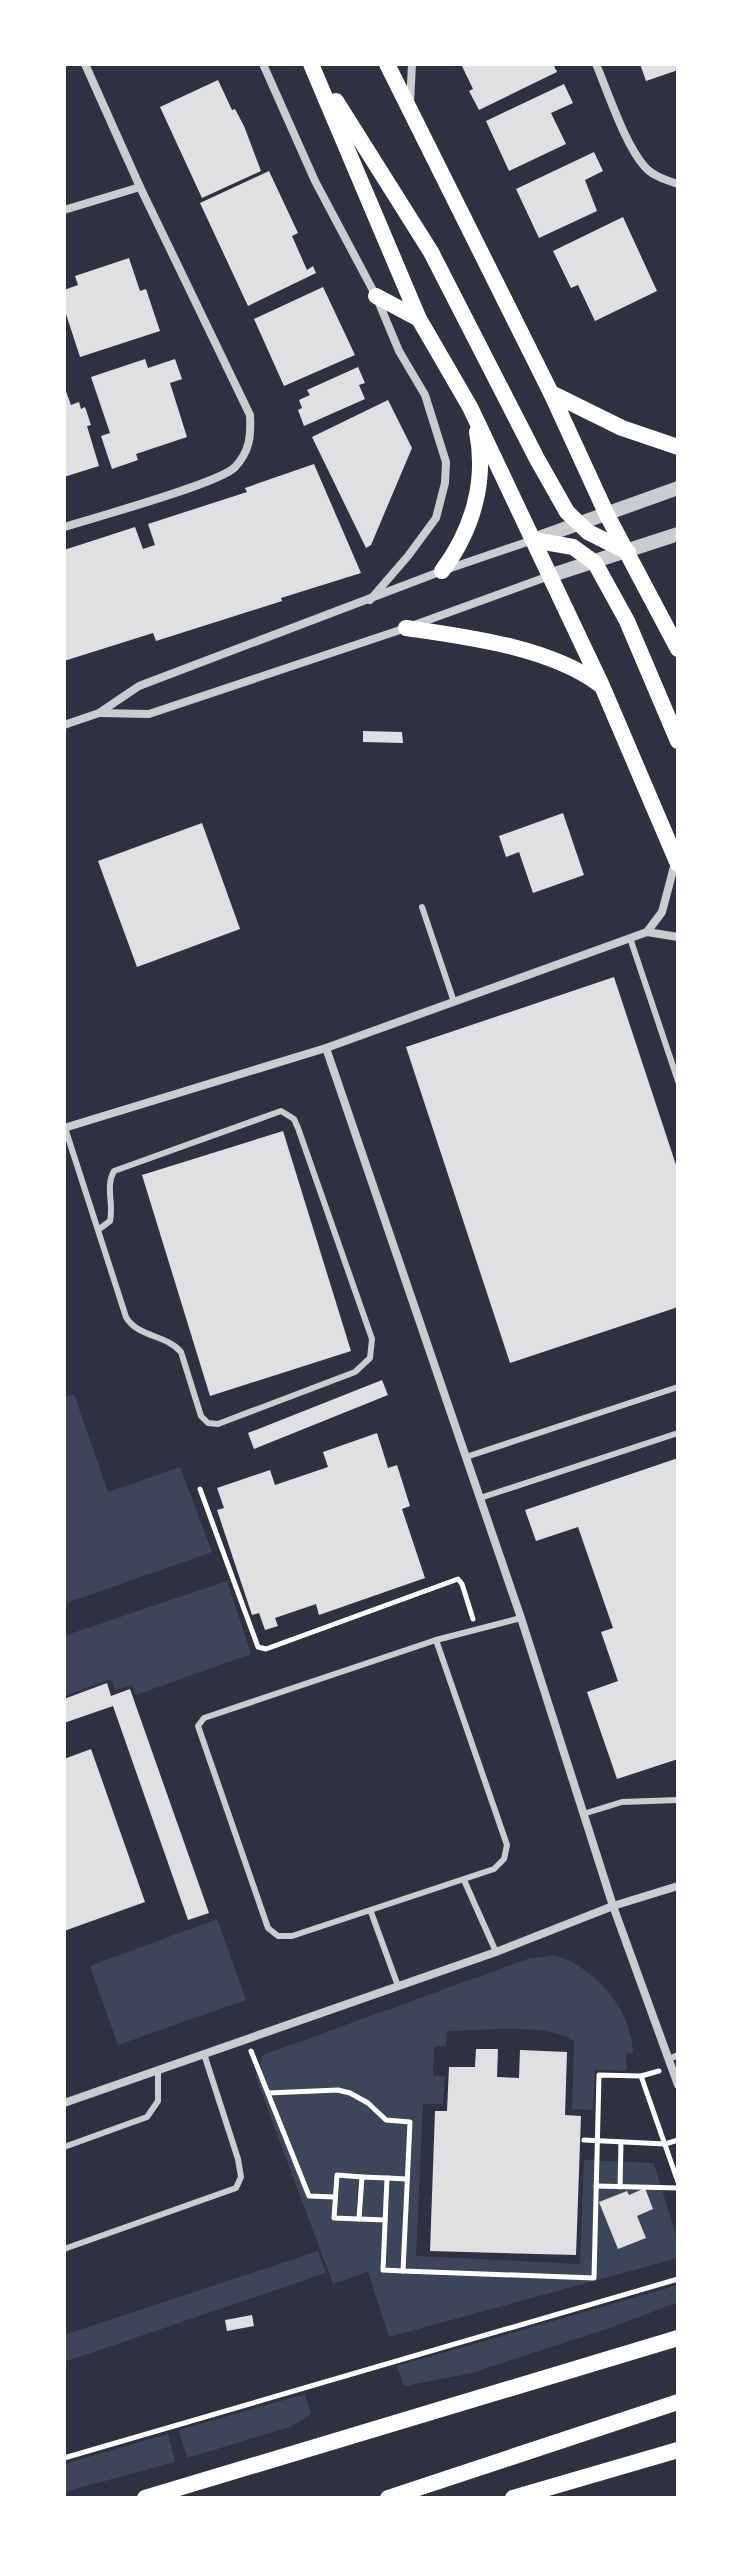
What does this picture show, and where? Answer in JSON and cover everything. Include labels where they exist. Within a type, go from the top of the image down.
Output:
[{"type":"main road","points":[[312,64],[419,319],[470,407],[602,686],[677,862]]},
{"type":"main road","points":[[312,64],[431,252],[556,494],[579,525],[628,552]]},
{"type":"main road","points":[[387,64],[551,393],[607,515],[678,649]]},
{"type":"main road","points":[[376,296],[419,319]]},
{"type":"main road","points":[[551,393],[622,428],[678,447]]},
{"type":"main road","points":[[442,571],[465,534],[479,485],[478,437],[470,407]]},
{"type":"main road","points":[[533,540],[573,547],[595,563],[627,621],[678,741]]},
{"type":"main road","points":[[406,628],[482,641],[540,656],[585,673],[602,686]]},
{"type":"main road","points":[[145,2498],[678,2338]]},
{"type":"main road","points":[[388,2498],[678,2402]]},
{"type":"main road","points":[[513,2498],[678,2450]]},
{"type":"street","points":[[64,527],[227,475],[249,448],[250,415],[140,187],[85,64]]},
{"type":"street","points":[[263,64],[315,181],[376,296],[399,351],[425,395],[446,462],[445,483],[436,518],[370,600]]},
{"type":"street","points":[[409,107],[412,64]]},
{"type":"street","points":[[596,64],[635,152],[646,168],[662,179],[678,184]]},
{"type":"street","points":[[64,210],[140,187]]},
{"type":"street","points":[[64,725],[99,713],[139,686],[442,571],[678,488]]},
{"type":"street","points":[[99,713],[149,714],[678,534]]},
{"type":"street","points":[[647,932],[662,912],[677,862]]},
{"type":"street","points":[[65,1128],[326,1048],[647,932],[678,937]]},
{"type":"street","points":[[326,1048],[521,1618],[613,1906],[673,2061],[678,2085]]},
{"type":"street","points":[[64,2103],[496,1952],[613,1906],[678,1886]]},
{"type":"lane","points":[[422,907],[454,1002]]},
{"type":"lane","points":[[630,938],[678,1081]]},
{"type":"lane","points":[[65,1128],[98,1230],[129,1323],[175,1345],[181,1352],[201,1416],[208,1423],[218,1424],[355,1372],[370,1358],[372,1339],[298,1128],[294,1119],[281,1111],[114,1171],[109,1188],[113,1209],[110,1221],[98,1230]]},
{"type":"lane","points":[[466,1457],[678,1387]]},
{"type":"lane","points":[[480,1498],[678,1433]]},
{"type":"lane","points":[[436,1640],[507,1845],[504,1859],[494,1869],[371,1912],[292,1936],[278,1936],[268,1928],[198,1726],[204,1718],[436,1640],[521,1618]]},
{"type":"lane","points":[[583,1814],[622,1802],[678,1800]]},
{"type":"lane","points":[[464,1880],[496,1952]]},
{"type":"lane","points":[[371,1912],[398,1986]]},
{"type":"lane","points":[[64,2249],[236,2188],[241,2177],[238,2159],[204,2054]]},
{"type":"lane","points":[[64,2147],[147,2117],[158,2101],[158,2070]]},
{"type":"path","points":[[200,1489],[258,1647],[266,1649],[458,1579],[477,1631]]},
{"type":"path","points":[[247,2039],[309,2196],[335,2197]]},
{"type":"path","points":[[387,2178],[383,2270],[594,2278],[599,2075],[641,2076],[673,2061]]},
{"type":"path","points":[[596,2186],[678,2185],[641,2076]]},
{"type":"path","points":[[268,2093],[338,2090],[368,2103],[386,2120],[410,2122],[403,2271]]},
{"type":"path","points":[[584,2140],[665,2144],[678,2140]]},
{"type":"path","points":[[620,2187],[621,2142]]},
{"type":"path","points":[[385,2220],[334,2218],[337,2175],[407,2179]]},
{"type":"path","points":[[359,2219],[362,2177]]},
{"type":"path","points":[[64,2458],[678,2279]]},
{"type":"shaded area","points":[[74,1394],[108,1492],[180,1467],[212,1552],[64,1604],[64,1397]]},
{"type":"shaded area","points":[[227,1581],[251,1654],[136,1695],[132,1685],[115,1690],[111,1679],[64,1696],[64,1636]]},
{"type":"shaded area","points":[[217,1919],[246,2000],[118,2045],[90,1966]]},
{"type":"shaded area","points":[[555,1955],[570,1961],[597,1980],[618,2006],[631,2037],[633,2053],[626,2054],[627,2071],[595,2070],[593,2110],[572,2109],[574,2042],[549,2032],[532,2030],[447,2031],[446,2046],[434,2047],[433,2076],[445,2076],[443,2104],[423,2104],[416,2256],[580,2264],[584,2160],[654,2163],[678,2242],[678,2258],[389,2337],[368,2272],[333,2284],[255,2075],[262,2072],[260,2064],[263,2055],[527,1959]]},
{"type":"shaded area","points":[[318,2251],[326,2273],[64,2362],[64,2335]]},
{"type":"shaded area","points":[[678,2285],[678,2302],[613,2327],[472,2373],[404,2386],[397,2366]]},
{"type":"shaded area","points":[[305,2394],[311,2414],[290,2427],[187,2458],[179,2430]]},
{"type":"shaded area","points":[[168,2434],[175,2462],[64,2492],[64,2464]]},
{"type":"building","points":[[461,64],[553,64],[557,72],[479,110]]},
{"type":"building","points":[[640,64],[678,64],[678,70],[646,81]]},
{"type":"building","points":[[218,80],[232,110],[235,109],[244,126],[261,171],[202,198],[160,107]]},
{"type":"building","points":[[564,84],[573,103],[551,113],[566,144],[509,171],[486,121]]},
{"type":"building","points":[[594,152],[603,171],[585,180],[597,211],[539,238],[516,189]]},
{"type":"building","points":[[269,171],[298,233],[292,236],[307,270],[313,266],[316,273],[248,306],[200,203]]},
{"type":"building","points":[[623,217],[657,291],[595,321],[578,285],[571,288],[553,251]]},
{"type":"building","points":[[129,258],[140,291],[146,289],[160,331],[80,357],[64,308],[64,290],[78,285],[75,276]]},
{"type":"building","points":[[323,287],[355,355],[284,386],[254,319]]},
{"type":"building","points":[[145,359],[148,368],[175,359],[182,379],[170,383],[187,437],[136,454],[138,460],[112,469],[101,436],[110,433],[91,377]]},
{"type":"building","points":[[358,367],[365,383],[359,385],[365,399],[304,426],[298,410],[302,408],[299,400],[310,395],[307,390]]},
{"type":"building","points":[[64,386],[71,405],[79,402],[81,409],[85,407],[91,425],[87,426],[99,466],[64,477]]},
{"type":"building","points":[[388,400],[412,448],[371,545],[366,548],[312,437]]},
{"type":"building","points":[[314,464],[361,573],[156,641],[153,633],[64,661],[64,550],[135,527],[143,549],[155,545],[148,524],[247,492],[245,488]]},
{"type":"building","points":[[363,731],[402,732],[403,743],[363,742]]},
{"type":"building","points":[[563,813],[584,875],[533,893],[519,852],[506,857],[499,836]]},
{"type":"building","points":[[202,823],[240,929],[137,967],[98,861]]},
{"type":"building","points":[[614,977],[678,1171],[678,1307],[510,1363],[406,1047]]},
{"type":"building","points":[[283,1131],[351,1351],[210,1396],[142,1175]]},
{"type":"building","points":[[382,1380],[388,1395],[254,1449],[248,1433]]},
{"type":"building","points":[[377,1433],[388,1468],[397,1465],[410,1506],[402,1509],[425,1578],[319,1615],[316,1604],[275,1618],[278,1626],[265,1630],[259,1613],[252,1615],[217,1510],[224,1508],[217,1488],[270,1470],[275,1485],[328,1467],[323,1452]]},
{"type":"building","points":[[678,1458],[678,1759],[617,1779],[587,1692],[618,1681],[601,1632],[613,1628],[578,1527],[536,1541],[525,1510]]},
{"type":"building","points":[[107,1683],[111,1696],[130,1689],[209,1913],[188,1920],[113,1706],[64,1723],[64,1699]]},
{"type":"building","points":[[91,1749],[145,1902],[64,1931],[64,1759]]},
{"type":"building","points":[[476,2049],[498,2049],[497,2077],[519,2078],[520,2050],[567,2052],[565,2115],[581,2116],[576,2255],[430,2251],[435,2111],[447,2111],[449,2067],[475,2067]]},
{"type":"building","points":[[645,2188],[653,2209],[637,2216],[646,2238],[618,2249],[599,2202]]},
{"type":"building","points":[[252,2315],[254,2326],[227,2331],[225,2320]]}]
